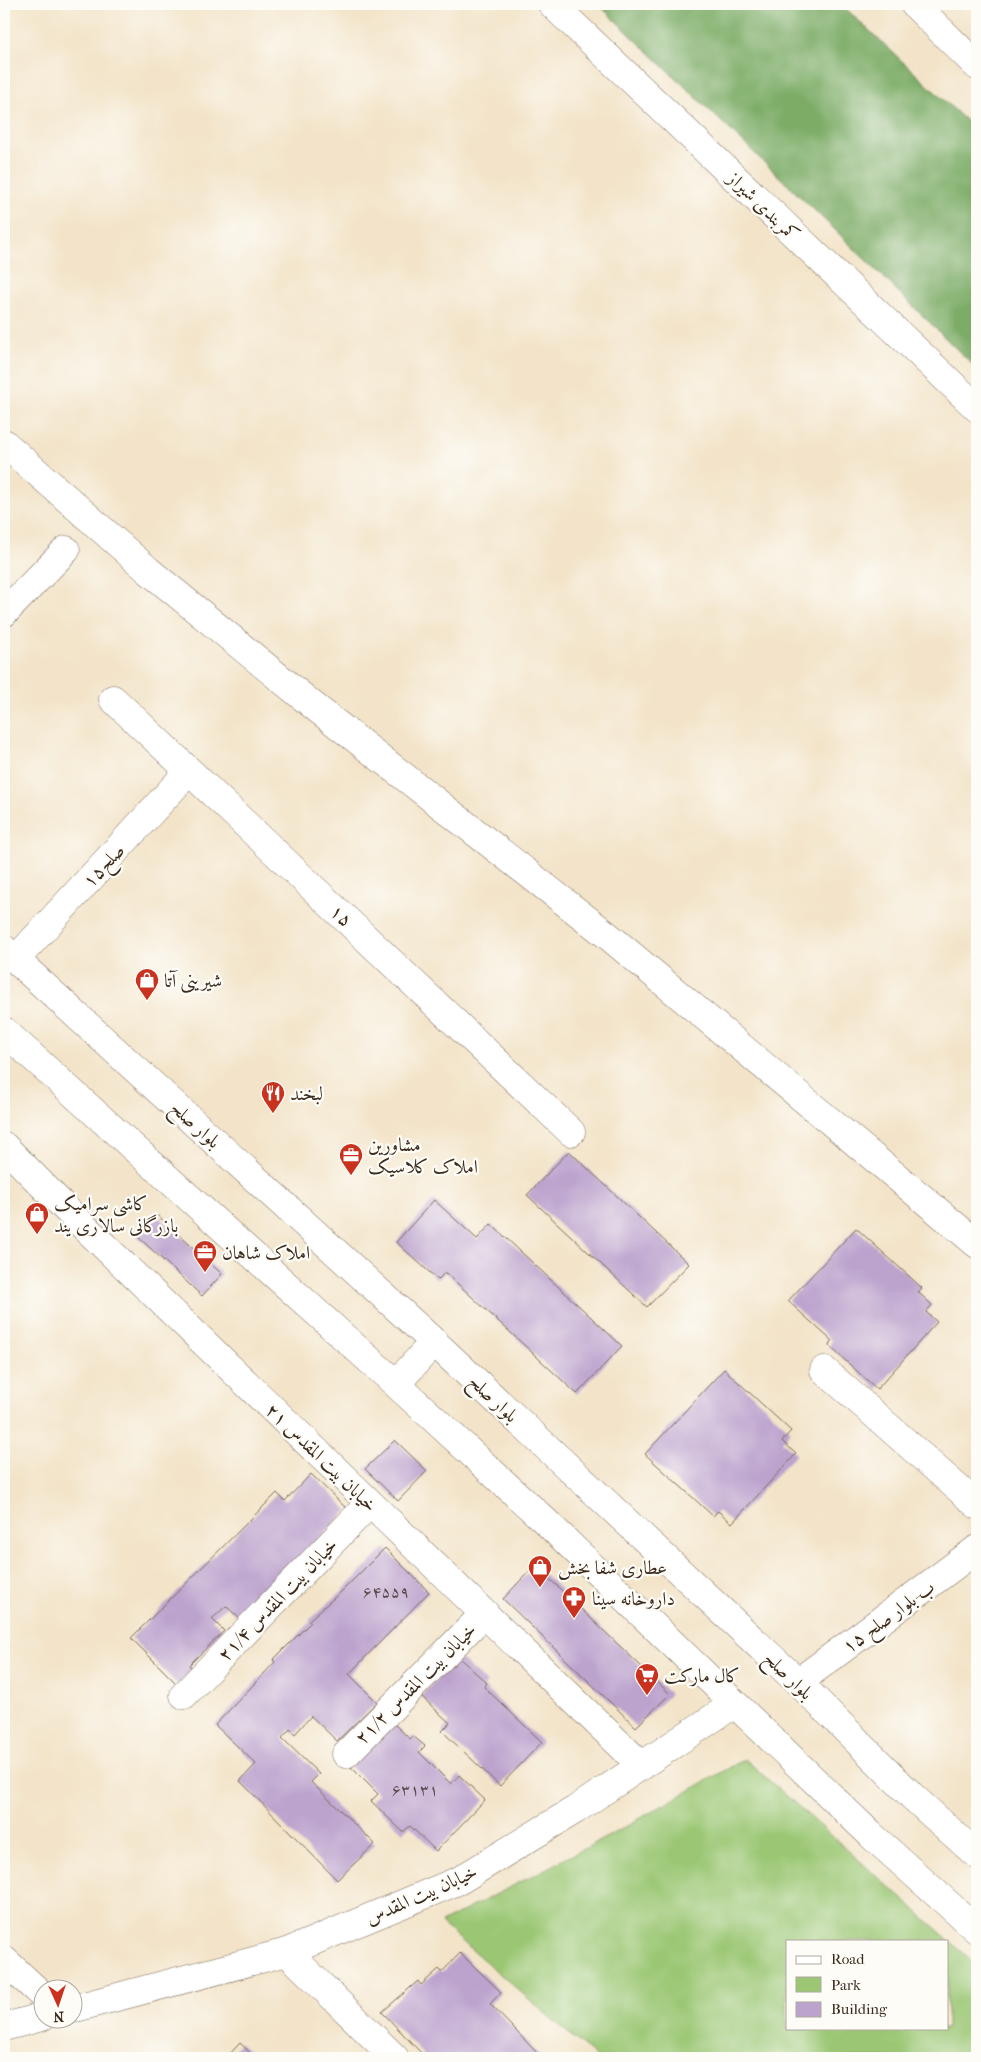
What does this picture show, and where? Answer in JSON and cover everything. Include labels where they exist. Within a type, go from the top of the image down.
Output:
[{"type":"main road","name":"کمربندی شیراز","points":[[552,4],[977,408]]},
{"type":"main road","points":[[914,4],[977,66]]},
{"type":"main road","points":[[4,443],[149,571],[315,707],[612,939],[977,1244]]},
{"type":"main road","points":[[4,613],[66,550]]},
{"type":"main road","name":"۱۵","points":[[113,699],[571,1132]]},
{"type":"main road","name":"صلح۱۵","points":[[10,954],[189,771]]},
{"type":"main road","name":"بلوار صلح","points":[[10,954],[434,1342],[798,1682],[900,1785],[977,1855]]},
{"type":"main road","points":[[4,1031],[544,1520],[870,1834],[977,1930]]},
{"type":"main road","name":"خیابان بیت المقدس ۲۱","points":[[4,1146],[70,1213],[642,1766]]},
{"type":"main road","points":[[396,1384],[434,1342]]},
{"type":"main road","points":[[824,1370],[977,1506]]},
{"type":"main road","name":"خیابان بیت المقدس ۲۱/۴","points":[[184,1695],[370,1503]]},
{"type":"main road","name":"۱۵ ب-بلوار صلح","points":[[798,1682],[977,1549]]},
{"type":"main road","name":"خیابان بیت المقدس ۲۱/۲","points":[[346,1754],[485,1613]]},
{"type":"main road","name":"خیابان بیت المقدس","points":[[82,2006],[287,1952],[460,1880],[575,1810],[734,1704]]},
{"type":"main road","points":[[287,1952],[395,2058]]},
{"type":"main road","points":[[4,1960],[32,1986]]},
{"type":"main road","points":[[4,2027],[32,2020]]},
{"type":"green space","points":[[598,4],[841,4],[977,131],[977,369],[833,228]]},
{"type":"green space","points":[[745,1759],[977,1965],[977,2058],[597,2058],[441,1923],[607,1837]]},
{"type":"building","points":[[569,1151],[689,1264],[647,1307],[527,1195]]},
{"type":"building","points":[[434,1200],[477,1239],[491,1224],[622,1346],[577,1394],[445,1272],[438,1280],[396,1242]]},
{"type":"building","points":[[157,1215],[222,1274],[202,1296],[137,1236]]},
{"type":"building","points":[[856,1228],[922,1288],[918,1292],[932,1305],[926,1312],[937,1322],[877,1389],[829,1346],[832,1341],[788,1301]]},
{"type":"building","points":[[724,1369],[791,1431],[782,1441],[796,1454],[732,1523],[718,1511],[713,1516],[645,1454]]},
{"type":"building","points":[[395,1440],[427,1471],[398,1501],[365,1469]]},
{"type":"building","points":[[311,1474],[348,1510],[240,1619],[226,1606],[212,1619],[224,1631],[189,1665],[194,1670],[178,1685],[131,1638],[277,1493],[285,1501]]},
{"type":"building","points":[[385,1548],[429,1592],[349,1674],[377,1702],[337,1741],[311,1716],[295,1734],[290,1729],[282,1738],[319,1774],[311,1782],[375,1844],[337,1880],[240,1781],[256,1764],[215,1725],[275,1662],[273,1660],[311,1622],[308,1621],[343,1590]]},
{"type":"building","points":[[535,1565],[670,1694],[636,1727],[503,1599]]},
{"type":"building","points":[[457,1656],[487,1683],[484,1687],[542,1742],[500,1786],[442,1731],[450,1723],[421,1696]]},
{"type":"building","points":[[392,1722],[410,1739],[413,1736],[425,1746],[419,1752],[451,1784],[459,1775],[485,1800],[436,1851],[410,1826],[403,1832],[371,1801],[378,1794],[349,1765]]},
{"type":"building","points":[[460,1953],[501,1992],[490,2004],[542,2058],[426,2058],[382,2012],[418,1981],[421,1985],[439,1969],[442,1972]]},
{"type":"building","points":[[240,2043],[256,2058],[226,2058]]},
{"type":"place","name":"شیرینی آتا","points":[[147,1001]]},
{"type":"place","name":"لبخند","points":[[273,1114]]},
{"type":"place","name":"مشاورین املاک کلاسیک","points":[[351,1176]]},
{"type":"place","name":"کاشی سرامیک بازرگانی سالاری یند","points":[[37,1235]]},
{"type":"place","name":"املاک شاهان","points":[[205,1273]]},
{"type":"place","name":"عطاری شفا بخش","points":[[540,1588]]},
{"type":"place","name":"داروخانه سینا","points":[[574,1619]]},
{"type":"place","name":"کال مارکت","points":[[647,1696]]}]
